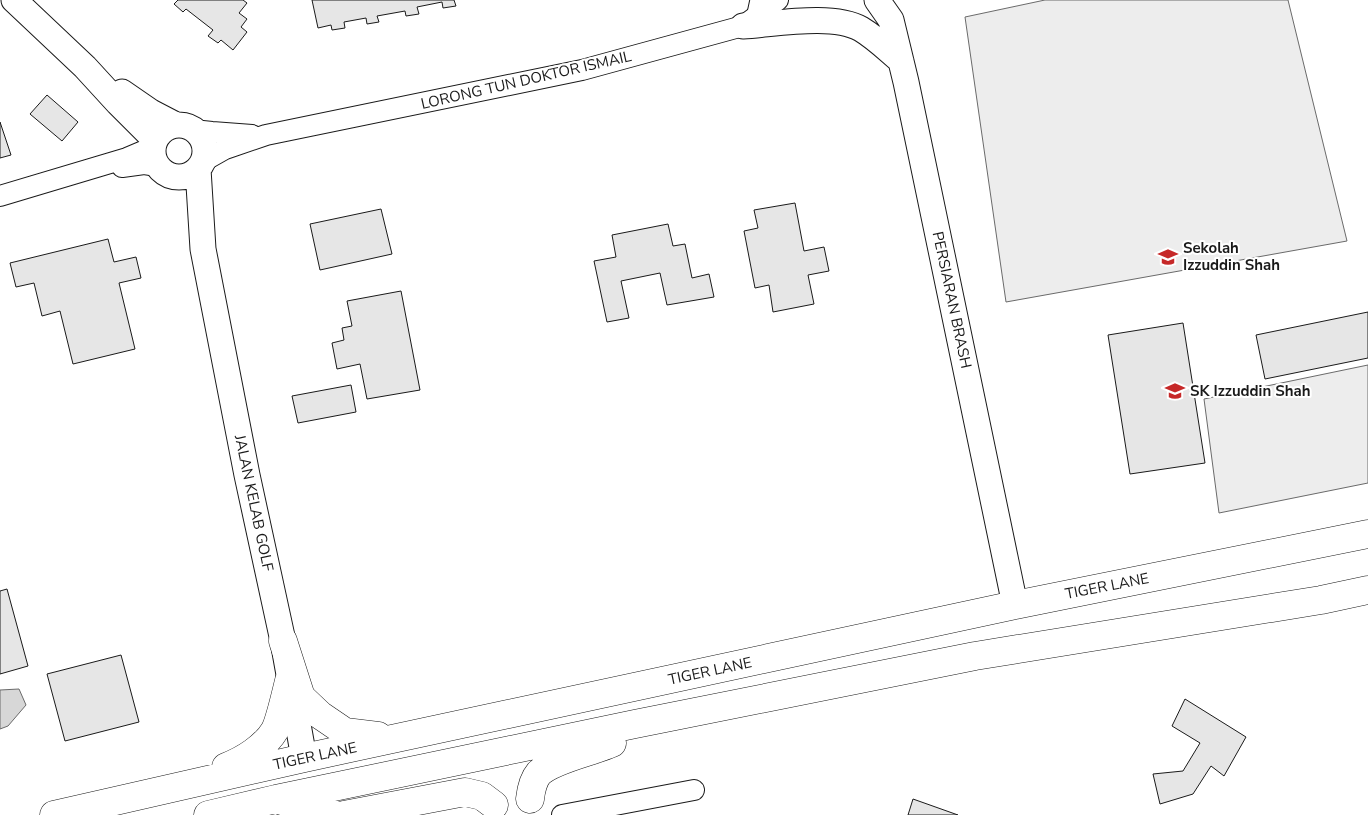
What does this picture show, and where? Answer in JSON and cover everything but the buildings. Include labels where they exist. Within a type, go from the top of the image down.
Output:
[{"type":"main road","name":"TIGER LANE","points":[[54,815],[304,758],[1015,605],[1368,534]]},
{"type":"main road","points":[[208,815],[635,724],[975,656],[1311,602],[1368,590]]},
{"type":"main road","points":[[283,641],[301,697],[320,715],[345,732],[376,736],[413,735]]},
{"type":"main road","points":[[186,785],[240,761],[259,747],[275,730],[289,681]]},
{"type":"main road","points":[[304,758],[322,766],[346,768],[614,714],[635,724]]},
{"type":"main road","points":[[531,807],[532,786],[538,774],[551,765],[609,744],[663,719]]},
{"type":"main road","points":[[344,815],[465,792],[482,796],[496,810]]},
{"type":"main road","points":[[276,799],[336,815]]},
{"type":"street","name":"JALAN KELAB GOLF","points":[[14,0],[85,67],[118,103],[160,157],[183,197],[203,249]]},
{"type":"street","name":"PERSIARAN BRASH","points":[[877,0],[891,20],[901,61],[1015,605]]},
{"type":"street","points":[[766,7],[817,20],[838,21],[860,28],[880,42],[901,61]]},
{"type":"street","name":"LORONG TUN DOKTOR ISMAIL","points":[[200,165],[225,149],[266,135],[582,70],[766,7]]},
{"type":"street","name":"JALAN KELAB GOLF","points":[[85,67],[151,112],[185,127]]},
{"type":"street","points":[[185,127],[200,136],[204,144],[205,153],[200,165],[190,174],[182,176],[160,157],[160,133],[167,128],[185,127]]},
{"type":"street","name":"LORONG TUN DOKTOR ISMAIL","points":[[185,127],[234,134],[266,135]]},
{"type":"street","points":[[0,196],[73,175],[144,164],[160,157]]},
{"type":"street","name":"JALAN KELAB GOLF","points":[[200,165],[203,249],[247,475],[283,641],[304,758]]},
{"type":"street","points":[[562,815],[694,790]]},
{"type":"shaded area","points":[[1045,0],[1288,0],[1347,241],[1006,302],[965,17]]},
{"type":"shaded area","points":[[1368,365],[1368,483],[1219,513],[1204,399]]},
{"type":"shaded area","points":[[19,689],[26,705],[8,726],[0,729],[0,690]]},
{"type":"place","name":"Sekolah Izzuddin Shah","points":[[1168,257]]},
{"type":"place","name":"SK Izzuddin Shah","points":[[1175,391]]}]
